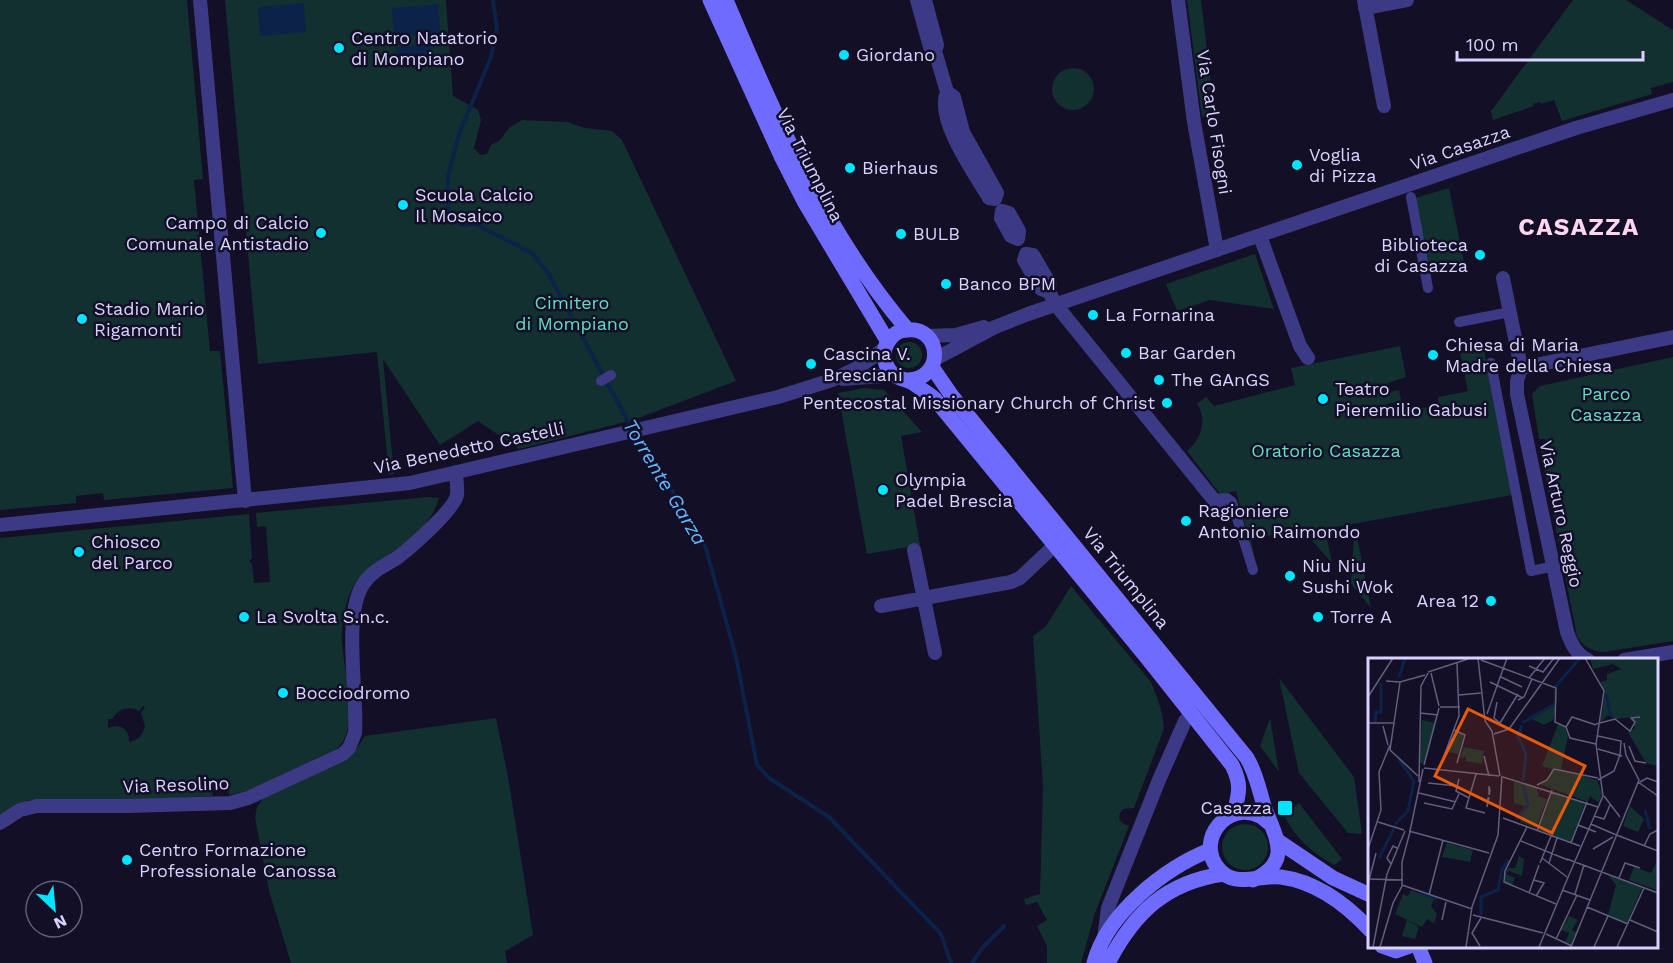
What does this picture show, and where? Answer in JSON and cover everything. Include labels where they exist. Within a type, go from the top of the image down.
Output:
[{"type":"main road","name":"Via Triumplina","points":[[710,0],[781,156],[886,345],[885,363],[901,378],[934,398],[1232,765],[1239,778],[1234,814]]},
{"type":"main road","name":"Via Triumplina","points":[[726,0],[792,150],[822,206],[870,283],[907,329]]},
{"type":"main road","points":[[886,345],[896,333],[907,329],[918,331],[926,336]]},
{"type":"main road","name":"Via Triumplina","points":[[926,336],[934,346],[934,363],[952,396],[1247,758],[1256,776],[1278,841]]},
{"type":"main road","points":[[901,378],[922,377],[934,363]]},
{"type":"main road","points":[[1271,824],[1260,816],[1247,812],[1226,818],[1213,832],[1210,850],[1217,867],[1224,874],[1238,880],[1280,877],[1309,885],[1328,894],[1353,911],[1368,928]]},
{"type":"main road","points":[[1253,880],[1273,865],[1278,854],[1278,841]]},
{"type":"main road","points":[[1278,841],[1333,878],[1368,895]]},
{"type":"main road","points":[[1094,963],[1104,939],[1125,911],[1148,887],[1188,859],[1210,850]]},
{"type":"main road","points":[[1107,963],[1134,922],[1158,898],[1176,887],[1195,880],[1224,874]]},
{"type":"main road","points":[[1385,948],[1404,950],[1407,948]]},
{"type":"main road","points":[[1385,948],[1398,963]]},
{"type":"main road","points":[[1419,948],[1425,963]]},
{"type":"street","points":[[200,0],[245,501]]},
{"type":"street","points":[[917,0],[930,47],[935,51],[947,93],[954,97],[963,132],[998,193],[999,205],[1009,213],[1019,231],[1018,238],[1026,254],[1033,255],[1050,284],[1052,298],[1218,505],[1227,498],[1232,502],[1253,570]]},
{"type":"street","points":[[925,0],[938,45],[935,51]]},
{"type":"street","name":"Via Carlo Fisogni","points":[[1178,0],[1194,122],[1217,250]]},
{"type":"street","points":[[1384,106],[1365,4],[1407,0]]},
{"type":"street","name":"Via Casazza","points":[[934,363],[995,327],[1052,298],[1217,250],[1576,128],[1673,100]]},
{"type":"street","points":[[1411,196],[1428,288]]},
{"type":"street","points":[[1260,236],[1303,353],[1308,358]]},
{"type":"street","name":"Via Arturo Reggio","points":[[1503,278],[1521,369],[1517,381],[1517,393],[1567,632],[1572,646],[1584,658]]},
{"type":"street","points":[[1459,322],[1510,312]]},
{"type":"street","name":"Via Casazza","points":[[926,336],[956,335],[979,327],[995,327]]},
{"type":"street","points":[[1521,369],[1673,337]]},
{"type":"street","name":"Via Benedetto Castelli","points":[[0,525],[410,483],[778,396],[832,380],[859,368],[886,345]]},
{"type":"street","points":[[1491,363],[1531,571],[1550,567]]},
{"type":"street","name":"Via Benedetto Castelli","points":[[832,380],[901,378]]},
{"type":"street","name":"Via Resolino","points":[[0,823],[20,810],[37,806],[127,807],[230,803],[248,798],[343,754],[349,748],[356,733],[352,628],[355,608],[364,583],[444,516],[457,497],[456,472]]},
{"type":"street","points":[[881,606],[1011,582],[1020,578],[1055,545]]},
{"type":"street","points":[[914,550],[935,653]]},
{"type":"street","points":[[1636,658],[1673,652]]},
{"type":"street","points":[[1104,939],[1108,908],[1185,721],[1192,714]]},
{"type":"green space","points":[[0,0],[187,0],[203,179],[194,180],[210,351],[220,351],[233,488],[104,500],[103,493],[76,496],[76,503],[0,510]]},
{"type":"green space","name":"Cimitero di Mompiano","points":[[225,0],[446,0],[453,96],[478,110],[481,120],[474,148],[480,155],[487,154],[491,145],[500,140],[510,127],[522,120],[568,122],[585,128],[612,131],[622,140],[736,381],[633,420],[519,449],[478,421],[440,445],[383,359],[394,474],[389,475],[377,352],[258,364]]},
{"type":"green space","points":[[1187,0],[1201,0],[1215,115],[1202,117]]},
{"type":"green space","points":[[1573,0],[1626,0],[1673,30],[1673,82],[1651,88],[1652,94],[1562,121],[1554,100],[1533,104],[1534,106],[1493,120],[1491,111]]},
{"type":"green space","points":[[1073,68],[1088,74],[1094,89],[1088,104],[1073,110],[1058,104],[1052,89],[1058,74]]},
{"type":"green space","points":[[1449,188],[1465,267],[1431,274],[1415,198]]},
{"type":"green space","points":[[1255,254],[1274,309],[1210,300],[1177,311],[1166,284]]},
{"type":"green space","name":"Oratorio Casazza","points":[[1482,340],[1512,495],[1325,529],[1332,563],[1302,529],[1251,539],[1255,562],[1236,491],[1220,494],[1187,451],[1196,441],[1201,429],[1202,416],[1197,404],[1206,397],[1214,406],[1295,385],[1291,368],[1400,346],[1406,377],[1388,383],[1390,392],[1399,390],[1401,401],[1387,404],[1389,415],[1439,405],[1438,397],[1468,391],[1458,344]]},
{"type":"green space","points":[[909,342],[918,346],[922,355],[918,364],[909,368],[900,364],[896,355],[900,346]]},
{"type":"green space","name":"Parco Casazza","points":[[1673,357],[1673,641],[1604,652],[1595,651],[1585,646],[1577,636],[1540,448],[1546,447],[1545,439],[1539,439],[1532,394],[1540,386]]},
{"type":"green space","name":"Olympia Padel Brescia","points":[[864,388],[884,390],[922,432],[901,436],[920,545],[867,554],[838,393]]},
{"type":"green space","points":[[428,497],[439,498],[432,515],[421,528],[397,551],[361,577],[351,592],[344,612],[342,633],[350,713],[344,739],[337,749],[247,791],[229,795],[227,778],[211,780],[213,796],[132,800],[29,800],[0,815],[0,538],[249,514],[252,558],[249,561],[252,564],[254,583],[270,582],[266,526],[257,527],[256,513]],"holes":[[[143,706],[145,707],[141,713],[145,726],[140,737],[135,740],[129,742],[128,734],[123,728],[116,726],[108,728],[108,719],[112,719],[120,710],[131,708],[139,711]]]},
{"type":"green space","points":[[1354,537],[1357,537],[1371,608],[1351,584]]},
{"type":"green space","points":[[1071,586],[1151,682],[1161,710],[1164,729],[1134,808],[1123,809],[1119,817],[1129,826],[1095,913],[1081,963],[1047,963],[1047,946],[1037,926],[1047,920],[1037,902],[1026,905],[1024,899],[1040,894],[1043,786],[1033,636],[1046,626]]},
{"type":"green space","points":[[1279,678],[1354,777],[1362,834],[1348,833],[1299,773]]},
{"type":"green space","points":[[496,718],[509,782],[533,935],[505,951],[507,963],[291,963],[269,891],[255,818],[257,807],[264,797],[353,754],[365,736]]},
{"type":"green space","points":[[1270,718],[1279,772],[1260,746]]},
{"type":"green space","points":[[1299,803],[1342,859],[1334,865],[1304,844],[1288,823],[1284,815]]},
{"type":"green space","points":[[1245,824],[1261,831],[1268,847],[1261,863],[1245,870],[1229,863],[1222,847],[1229,831]]},
{"type":"water","points":[[304,3],[306,32],[260,36],[258,7]]},
{"type":"water","points":[[438,4],[440,33],[394,37],[392,8]]},
{"type":"water","points":[[431,44],[432,58],[397,61],[396,47]]},
{"type":"waterway","name":"Torrente Garza","points":[[493,0],[497,30],[491,57],[459,134],[448,176],[448,207],[453,220],[462,225],[475,224],[532,253],[548,273],[636,436],[703,538],[736,657],[757,765],[769,778],[829,817],[941,934],[951,963]]},
{"type":"waterway","points":[[972,963],[983,947],[1004,926]]},
{"type":"place","name":"Centro Natatorio di Mompiano","points":[[339,48]]},
{"type":"place","name":"Giordano","points":[[844,55]]},
{"type":"place","name":"Voglia di Pizza","points":[[1297,165]]},
{"type":"place","name":"Bierhaus","points":[[850,168]]},
{"type":"place","name":"Scuola Calcio Il Mosaico","points":[[403,205]]},
{"type":"place","name":"Campo di Calcio Comunale Antistadio","points":[[321,233]]},
{"type":"place","name":"BULB","points":[[901,234]]},
{"type":"place","name":"Biblioteca di Casazza","points":[[1480,255]]},
{"type":"place","name":"Banco BPM","points":[[946,284]]},
{"type":"place","name":"La Fornarina","points":[[1093,315]]},
{"type":"place","name":"Stadio Mario Rigamonti","points":[[82,319]]},
{"type":"place","name":"Bar Garden","points":[[1126,353]]},
{"type":"place","name":"Chiesa di Maria Madre della Chiesa","points":[[1433,355]]},
{"type":"place","name":"Cascina V. Bresciani","points":[[811,364]]},
{"type":"place","name":"The GAnGS","points":[[1159,380]]},
{"type":"place","name":"Teatro Pieremilio Gabusi","points":[[1323,399]]},
{"type":"place","name":"Pentecostal Missionary Church of Christ","points":[[1167,403]]},
{"type":"place","name":"Olympia Padel Brescia","points":[[883,490]]},
{"type":"place","name":"Ragioniere Antonio Raimondo","points":[[1186,521]]},
{"type":"place","name":"Chiosco del Parco","points":[[79,552]]},
{"type":"place","name":"Niu Niu Sushi Wok","points":[[1290,576]]},
{"type":"place","name":"Area 12","points":[[1491,601]]},
{"type":"place","name":"La Svolta S.n.c.","points":[[244,617]]},
{"type":"place","name":"Torre A","points":[[1318,617]]},
{"type":"place","name":"Bocciodromo","points":[[283,693]]},
{"type":"place","name":"Casazza","points":[[1285,808]]},
{"type":"place","name":"Centro Formazione Professionale Canossa","points":[[127,860]]},
{"type":"district","name":"CASAZZA","points":[[1579,227]]}]
